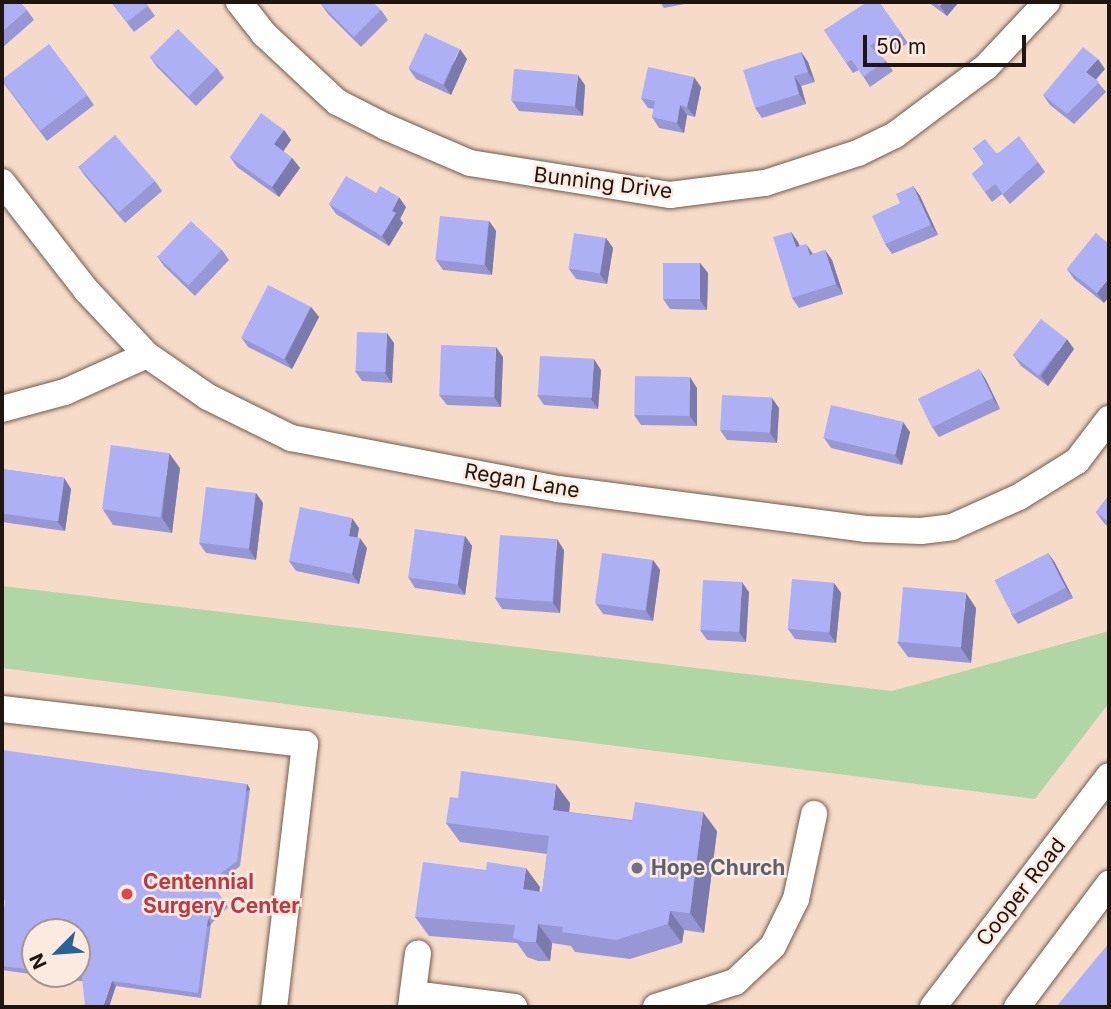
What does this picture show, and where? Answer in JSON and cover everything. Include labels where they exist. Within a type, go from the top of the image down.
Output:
[{"type":"street","name":"Bunning Drive","points":[[239,2],[264,34],[337,102],[386,127],[470,163],[670,195],[765,183],[858,153],[895,135],[986,67],[1047,2]]},
{"type":"street","name":"Regan Lane","points":[[2,182],[86,290],[147,355],[208,397],[291,438],[558,489],[865,530],[952,527],[1020,497],[1077,461],[1109,419]]},
{"type":"street","points":[[2,409],[65,392],[147,355]]},
{"type":"street","points":[[2,709],[305,744],[274,1007]]},
{"type":"street","name":"Cooper Road","points":[[933,1007],[1109,776]]},
{"type":"street","points":[[656,1007],[713,1000],[773,946],[796,899],[814,814]]},
{"type":"street","points":[[1017,1007],[1109,884]]},
{"type":"street","points":[[418,953],[412,1001],[514,1007]]},
{"type":"green space","points":[[2,586],[892,691],[1109,631],[1109,703],[1035,799],[2,668]]},
{"type":"building","points":[[2,2],[20,2],[27,10],[2,32]]},
{"type":"building","points":[[111,2],[145,2],[148,6],[127,22]]},
{"type":"building","points":[[373,2],[381,10],[354,37],[321,4]]},
{"type":"building","points":[[867,2],[879,2],[901,33],[889,41],[885,35],[870,46],[886,61],[863,77],[852,60],[846,63],[824,30]]},
{"type":"building","points":[[178,29],[217,68],[189,96],[150,57]]},
{"type":"building","points":[[425,33],[459,49],[443,84],[409,68]]},
{"type":"building","points":[[49,44],[88,95],[40,131],[2,79]]},
{"type":"building","points":[[1083,47],[1098,59],[1086,72],[1099,82],[1067,114],[1043,95]]},
{"type":"building","points":[[801,52],[808,72],[794,76],[799,94],[755,108],[743,70]]},
{"type":"building","points":[[648,67],[694,77],[687,107],[680,105],[677,123],[652,117],[655,101],[641,98]]},
{"type":"building","points":[[514,69],[578,75],[575,106],[511,101]]},
{"type":"building","points":[[261,113],[284,130],[274,144],[292,158],[272,187],[230,157]]},
{"type":"building","points":[[115,135],[155,181],[119,213],[79,166]]},
{"type":"building","points":[[1019,136],[1038,162],[1003,194],[995,184],[985,192],[972,174],[984,163],[973,148],[985,139],[997,154]]},
{"type":"building","points":[[346,176],[376,193],[380,186],[399,197],[392,211],[396,213],[382,236],[329,204]]},
{"type":"building","points":[[913,186],[931,225],[885,244],[872,216],[900,203],[896,194]]},
{"type":"building","points":[[440,216],[489,221],[484,265],[435,260]]},
{"type":"building","points":[[191,221],[222,250],[188,285],[158,257]]},
{"type":"building","points":[[791,232],[796,247],[806,244],[810,255],[825,250],[836,284],[792,298],[773,237]]},
{"type":"building","points":[[574,233],[606,238],[600,274],[568,269]]},
{"type":"building","points":[[1096,233],[1109,244],[1109,278],[1097,293],[1067,269]]},
{"type":"building","points":[[663,263],[700,263],[700,299],[663,299]]},
{"type":"building","points":[[268,285],[311,307],[284,359],[241,338]]},
{"type":"building","points":[[1041,319],[1067,339],[1039,376],[1013,355]]},
{"type":"building","points":[[357,332],[387,333],[386,372],[356,371]]},
{"type":"building","points":[[441,345],[496,347],[494,397],[439,395]]},
{"type":"building","points":[[540,356],[594,359],[592,398],[538,395]]},
{"type":"building","points":[[979,369],[993,398],[932,428],[918,399]]},
{"type":"building","points":[[635,376],[690,377],[689,416],[634,415]]},
{"type":"building","points":[[722,395],[772,398],[770,433],[720,430]]},
{"type":"building","points":[[831,405],[903,422],[895,455],[823,438]]},
{"type":"building","points":[[111,445],[169,453],[160,518],[102,509]]},
{"type":"building","points":[[2,469],[64,478],[58,521],[2,513]]},
{"type":"building","points":[[206,487],[256,493],[249,549],[199,543]]},
{"type":"building","points":[[1109,495],[1109,523],[1096,512]]},
{"type":"building","points":[[300,507],[352,518],[349,536],[360,538],[352,574],[289,561]]},
{"type":"building","points":[[415,529],[465,536],[458,584],[408,578]]},
{"type":"building","points":[[500,535],[557,539],[552,602],[496,598]]},
{"type":"building","points":[[602,553],[653,560],[645,611],[595,604]]},
{"type":"building","points":[[1048,553],[1066,588],[1012,615],[995,580]]},
{"type":"building","points":[[792,579],[834,583],[829,632],[788,629]]},
{"type":"building","points":[[703,580],[742,582],[739,632],[700,630]]},
{"type":"building","points":[[903,587],[966,592],[961,647],[898,642]]},
{"type":"building","points":[[2,750],[247,784],[237,861],[210,882],[224,902],[208,919],[198,993],[112,981],[103,1007],[85,1007],[83,988],[91,988],[91,918],[21,918],[21,968],[2,966],[5,901],[2,897]]},
{"type":"building","name":"Hope Church","points":[[461,771],[556,784],[553,810],[632,821],[635,802],[703,812],[690,913],[670,911],[668,924],[616,940],[562,932],[563,927],[538,924],[536,942],[513,938],[515,925],[415,917],[423,862],[486,870],[487,862],[526,868],[523,889],[542,892],[549,836],[446,823],[450,797],[458,798]]},
{"type":"building","points":[[1109,943],[1109,1007],[1056,1007]]},
{"type":"place","name":"Hope Church","points":[[637,868]]},
{"type":"place","name":"Centennial Surgery Center","points":[[127,894]]}]
